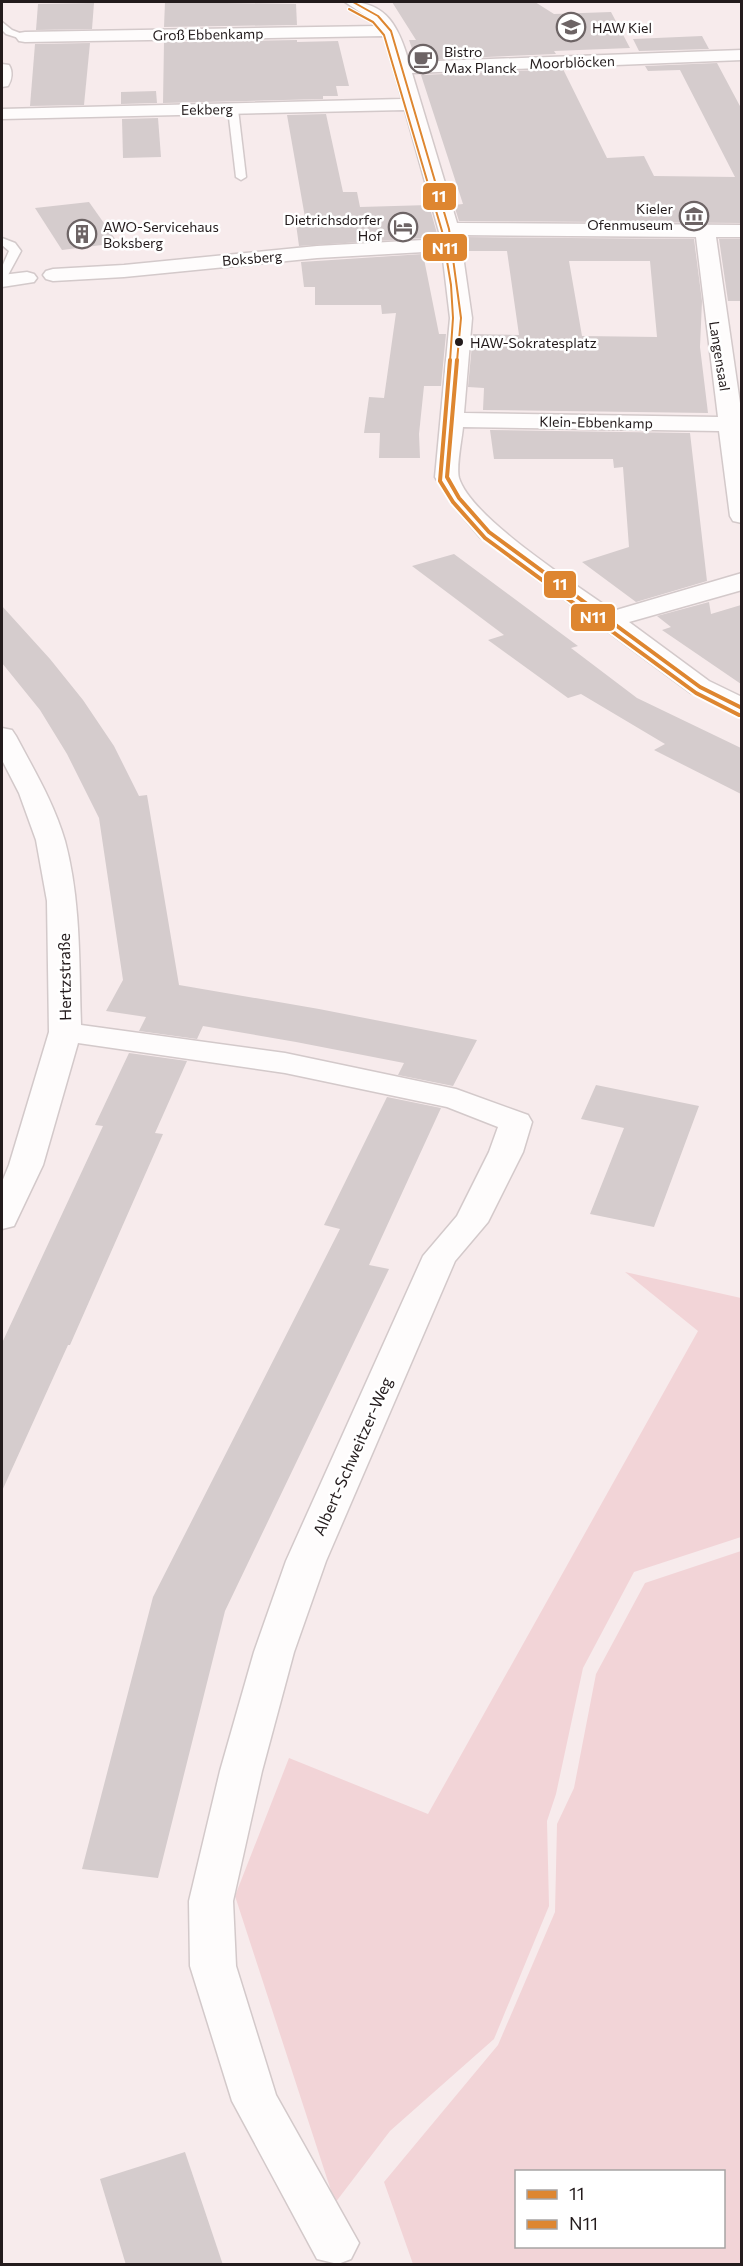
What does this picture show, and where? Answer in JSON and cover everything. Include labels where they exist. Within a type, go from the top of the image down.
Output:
[{"type":"street","points":[[353,2],[378,16],[391,31],[450,237],[461,318],[447,477],[459,498],[489,532],[700,687],[741,708]]},
{"type":"street","name":"Groß Ebbenkamp","points":[[25,37],[391,31]]},
{"type":"street","name":"Moorblöcken","points":[[402,68],[741,55]]},
{"type":"street","name":"Eekberg","points":[[2,114],[413,104]]},
{"type":"street","name":"Langensaal","points":[[705,231],[722,310],[736,424],[741,516]]},
{"type":"street","name":"Boksberg","points":[[53,275],[124,271],[450,237],[741,231]]},
{"type":"street","points":[[2,281],[27,278]]},
{"type":"street","name":"Klein-Ebbenkamp","points":[[452,420],[736,424]]},
{"type":"street","points":[[609,620],[736,584],[741,580]]},
{"type":"street","name":"Hertzstraße","points":[[2,736],[33,793],[50,840],[62,901],[65,1032],[26,1165],[2,1218]]},
{"type":"street","name":"Albert-Schweitzer-Weg","points":[[65,1032],[285,1063],[456,1099],[516,1122],[506,1152],[471,1222],[440,1256],[306,1561],[274,1652],[241,1771],[211,1900],[213,1966],[255,2101],[334,2243]]},
{"type":"lane","points":[[2,25],[9,32],[25,37]]},
{"type":"lane","points":[[234,109],[241,177]]},
{"type":"lane","points":[[2,241],[11,245],[15,251],[2,275]]},
{"type":"shaded area","points":[[625,1272],[741,1298],[741,1537],[634,1572],[583,1668],[556,1794],[547,1821],[549,1906],[494,2039],[390,2131],[335,2203],[235,1896],[289,1758],[428,1814],[698,1331]]},
{"type":"shaded area","points":[[741,1551],[741,2264],[413,2264],[384,2182],[498,2045],[555,1912],[557,1824],[574,1788],[596,1674],[645,1583]]},
{"type":"building","points":[[165,2],[296,4],[297,25],[164,27]]},
{"type":"building","points":[[392,2],[535,2],[554,14],[611,12],[630,48],[554,51],[556,54],[416,60],[409,40],[416,40]]},
{"type":"building","points":[[94,3],[92,29],[36,30],[38,4]]},
{"type":"building","points":[[702,36],[709,49],[639,51],[633,39]]},
{"type":"building","points":[[297,40],[297,42],[338,41],[349,86],[336,86],[338,96],[323,96],[323,99],[163,103],[164,42]]},
{"type":"building","points":[[90,43],[84,105],[30,106],[35,44]]},
{"type":"building","points":[[717,63],[741,108],[741,223],[459,221],[454,205],[463,204],[421,75],[563,69],[607,158],[644,156],[654,176],[735,177],[680,70],[648,71],[645,66]]},
{"type":"building","points":[[156,91],[157,103],[121,104],[121,92]]},
{"type":"building","points":[[326,114],[343,192],[357,192],[360,207],[429,205],[438,237],[299,246],[296,224],[306,223],[287,115]]},
{"type":"building","points":[[158,118],[161,157],[123,158],[122,119]]},
{"type":"building","name":"AWO-Servicehaus Boksberg","points":[[89,202],[118,243],[62,250],[35,208]]},
{"type":"building","points":[[463,237],[694,239],[702,301],[700,347],[708,413],[483,410],[484,388],[468,387],[473,334],[519,335],[507,251],[465,251]],"holes":[[[569,261],[650,261],[657,337],[582,336]]]},
{"type":"building","points":[[719,239],[741,239],[741,301],[728,301]]},
{"type":"building","points":[[423,254],[439,334],[446,334],[441,386],[424,386],[419,434],[420,458],[379,458],[380,433],[364,433],[369,397],[384,398],[396,313],[382,314],[381,305],[315,305],[315,287],[304,287],[301,262]]},
{"type":"building","points":[[490,430],[690,433],[707,581],[636,602],[582,562],[629,547],[623,467],[614,468],[613,459],[494,459]]},
{"type":"building","points":[[454,554],[578,646],[571,648],[637,698],[741,748],[741,794],[654,750],[665,744],[581,694],[568,698],[488,640],[504,635],[412,566]]},
{"type":"building","points":[[709,602],[711,614],[741,605],[741,684],[662,630],[671,627],[657,616]]},
{"type":"building","points":[[2,606],[83,700],[114,746],[139,796],[147,795],[179,985],[319,1009],[477,1040],[453,1086],[398,1075],[404,1063],[296,1042],[203,1026],[197,1039],[139,1031],[146,1017],[106,1011],[123,980],[99,818],[67,754],[40,710],[2,663]]},
{"type":"building","points":[[129,1053],[187,1061],[155,1133],[163,1134],[70,1345],[68,1345],[2,1491],[2,1343],[103,1126],[95,1125]]},
{"type":"building","points":[[596,1085],[699,1106],[654,1227],[590,1214],[624,1128],[581,1119]]},
{"type":"building","points":[[387,1097],[441,1108],[369,1265],[389,1269],[225,1611],[158,1878],[82,1869],[153,1597],[340,1229],[324,1225]]},
{"type":"building","points":[[185,2152],[223,2265],[126,2265],[100,2179]]},
{"type":"transit line","name":"11","points":[[353,2],[378,16],[391,31],[449,229],[461,318],[447,477],[459,498],[489,532],[700,687],[742,708]]},
{"type":"transit line","name":"N11","points":[[349,9],[373,22],[384,35],[442,231],[451,285],[453,318],[440,481],[453,502],[485,538],[696,693],[739,715]]},
{"type":"place","name":"HAW Kiel","points":[[571,27]]},
{"type":"place","name":"Bistro Max Planck","points":[[423,59]]},
{"type":"place","name":"Kieler Ofenmuseum","points":[[694,216]]},
{"type":"place","name":"Dietrichsdorfer Hof","points":[[403,227]]},
{"type":"place","name":"AWO-Servicehaus Boksberg","points":[[82,234]]},
{"type":"place","name":"HAW-Sokratesplatz","points":[[459,342]]}]
